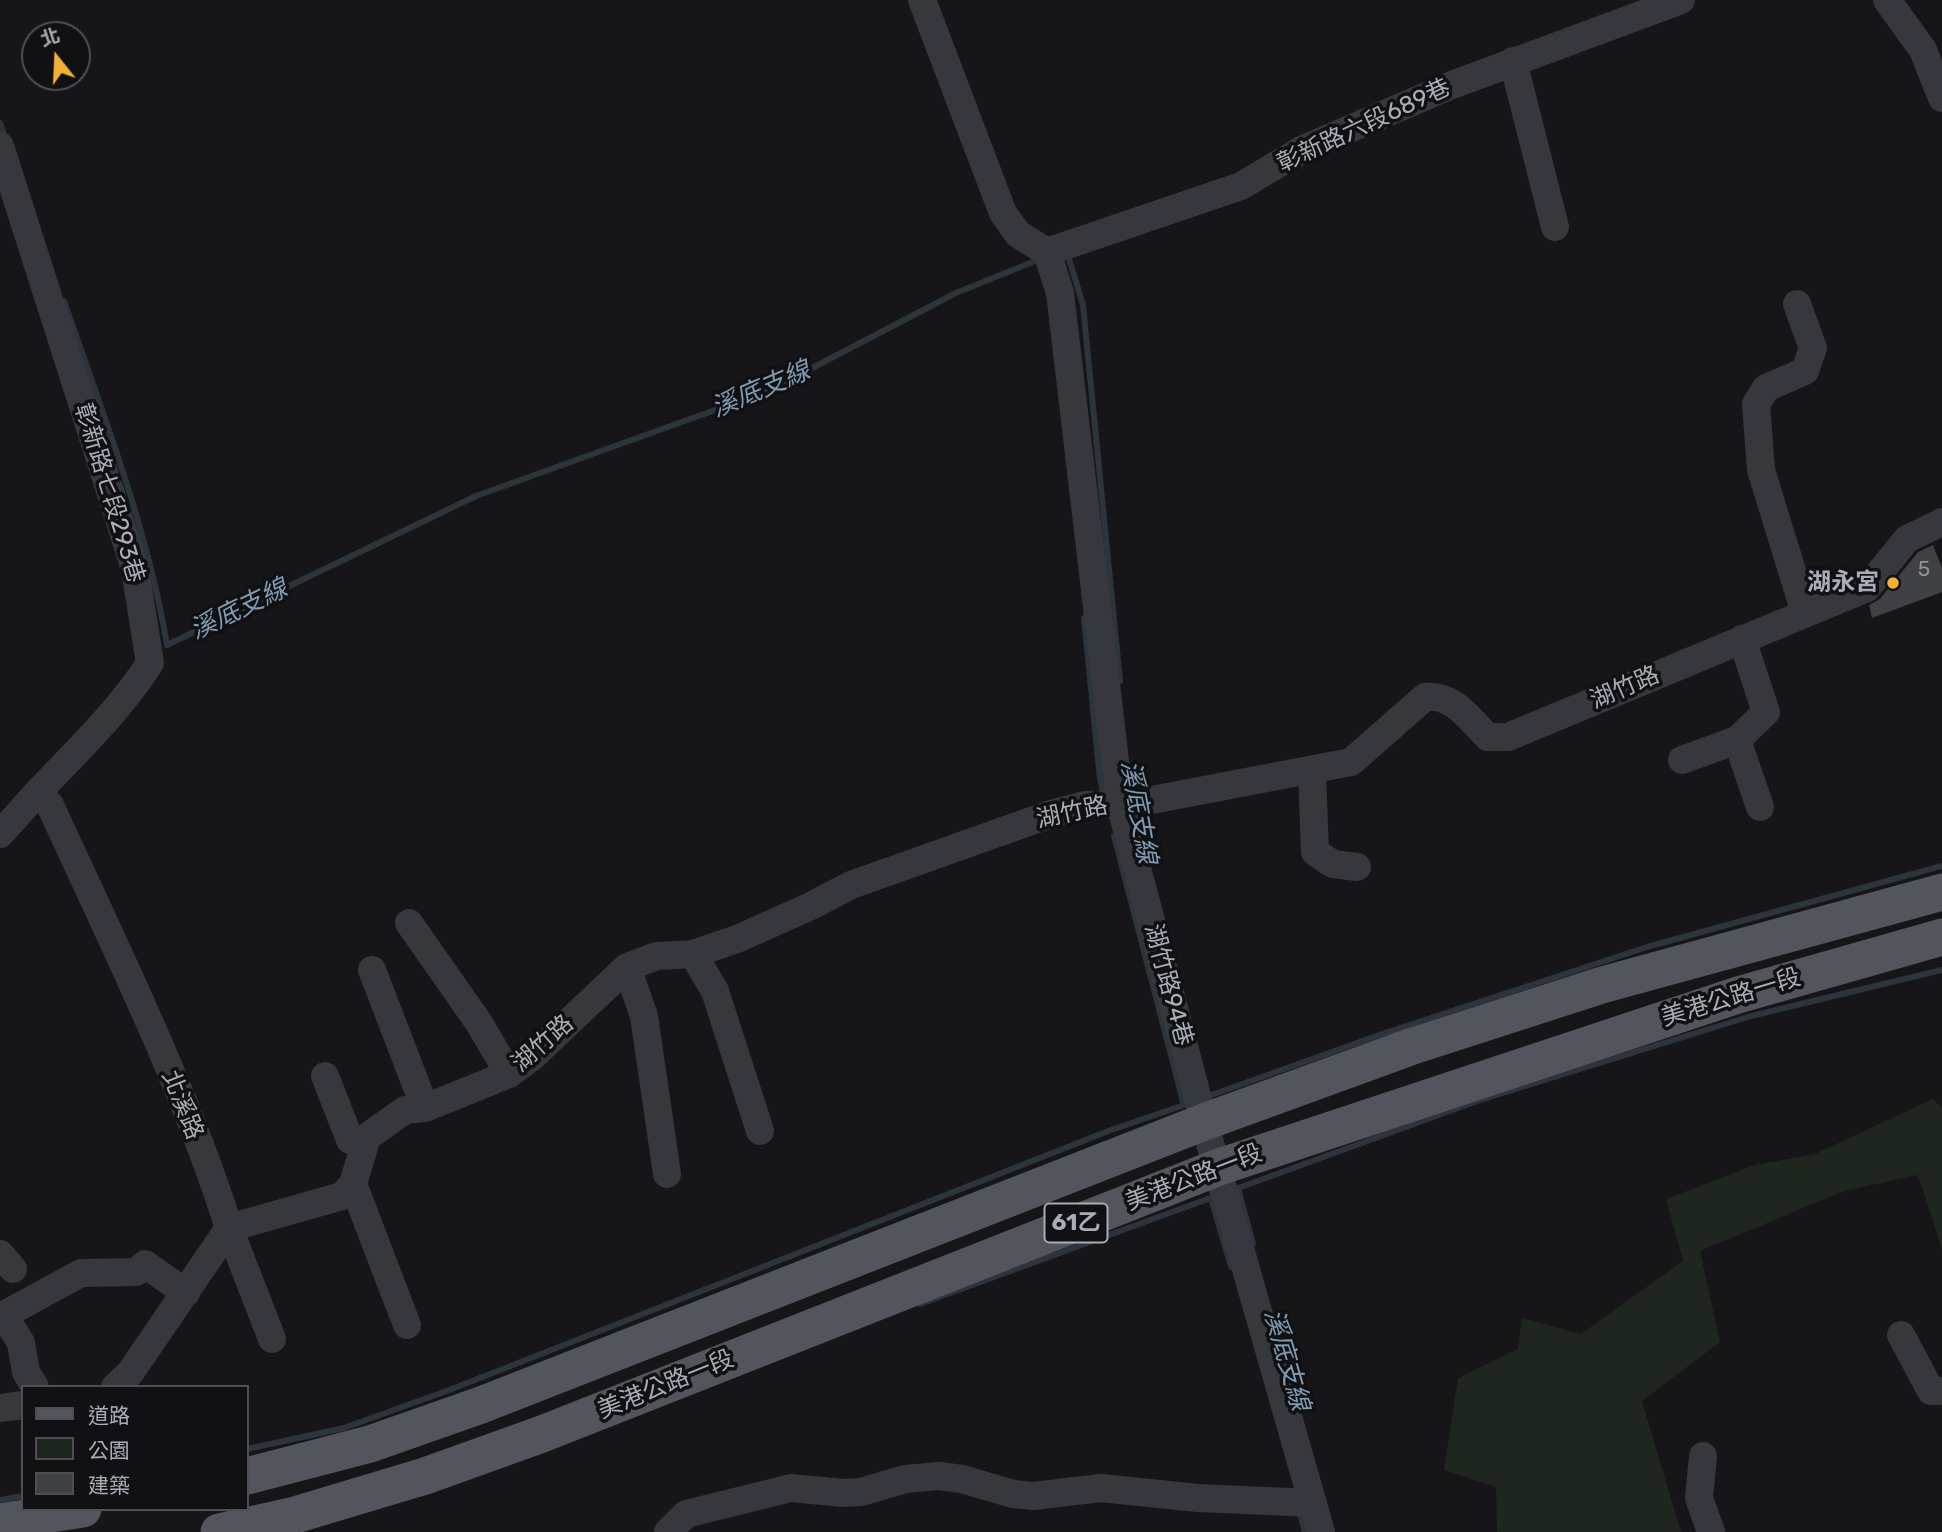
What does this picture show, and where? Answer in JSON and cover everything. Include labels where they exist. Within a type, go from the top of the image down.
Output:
[{"type":"main road","name":"美港公路一段","points":[[248,1476],[370,1444],[481,1405],[1204,1122],[1410,1047],[1602,985],[1942,892]]},
{"type":"main road","name":"美港公路一段","points":[[219,1532],[295,1515],[399,1484],[542,1434],[1219,1167],[1738,995],[1942,937]]},
{"type":"main road","points":[[16,1521],[72,1511]]},
{"type":"street","points":[[922,0],[1003,213],[1018,234],[1047,252]]},
{"type":"street","name":"彰新路六段689巷","points":[[1047,252],[1241,186],[1303,149],[1513,61],[1681,0]]},
{"type":"street","points":[[1887,0],[1923,50],[1942,98]]},
{"type":"street","points":[[1513,61],[1555,227]]},
{"type":"street","name":"彰新路七段293巷","points":[[0,146],[135,569],[150,663],[136,685],[44,798]]},
{"type":"street","name":"湖竹路94巷","points":[[1047,252],[1060,293],[1120,803],[1204,1122],[1321,1532]]},
{"type":"street","points":[[1797,304],[1813,348],[1805,371],[1766,388],[1756,404],[1761,470],[1805,613]]},
{"type":"street","name":"湖竹路","points":[[363,1145],[367,1137],[405,1110],[425,1108],[509,1074],[533,1057],[627,967],[657,956],[693,954],[811,906],[851,885],[1051,814],[1085,805],[1136,803],[1312,772],[1350,762],[1425,697],[1440,696],[1451,701],[1488,737],[1508,737],[1867,588],[1906,539],[1942,522]]},
{"type":"street","points":[[1682,760],[1737,740],[1766,712],[1742,639]]},
{"type":"street","points":[[1737,740],[1760,807]]},
{"type":"street","points":[[1312,772],[1315,852],[1333,864],[1357,867]]},
{"type":"street","points":[[0,834],[44,798]]},
{"type":"street","name":"北溪路","points":[[44,798],[139,999],[218,1192],[272,1339]]},
{"type":"street","points":[[410,923],[479,1023],[509,1074]]},
{"type":"street","points":[[693,954],[715,991],[760,1131]]},
{"type":"street","points":[[627,967],[644,1016],[667,1174]]},
{"type":"street","points":[[372,970],[425,1108]]},
{"type":"street","points":[[117,1385],[130,1373],[229,1228],[342,1196],[353,1184],[363,1145],[350,1140],[325,1076]]},
{"type":"street","points":[[353,1184],[407,1325]]},
{"type":"street","points":[[34,1385],[26,1372],[21,1343],[4,1315],[82,1272],[136,1272],[145,1264],[186,1293]]},
{"type":"street","points":[[1901,1335],[1931,1391],[1942,1391]]},
{"type":"street","points":[[0,1408],[21,1405]]},
{"type":"street","points":[[1703,1456],[1699,1497],[1711,1532]]},
{"type":"street","points":[[668,1532],[686,1514],[791,1488],[852,1492],[905,1479],[939,1476],[1023,1495],[1101,1488],[1198,1498],[1313,1503]]},
{"type":"green space","points":[[1933,1099],[1942,1108],[1942,1249],[1918,1175],[1844,1191],[1700,1251],[1720,1342],[1642,1401],[1681,1532],[1497,1532],[1496,1487],[1444,1470],[1458,1378],[1518,1349],[1522,1318],[1581,1334],[1683,1261],[1666,1199],[1755,1165],[1815,1154]]},
{"type":"building","points":[[1933,545],[1942,568],[1942,592],[1872,618],[1869,605],[1880,599],[1918,552]]},
{"type":"waterway","name":"溪底支線","points":[[0,123],[6,139]]},
{"type":"waterway","name":"溪底支線","points":[[1067,252],[1083,305],[1120,681]]},
{"type":"waterway","name":"溪底支線","points":[[64,301],[136,514],[167,645],[476,496],[768,391],[956,293],[1040,259]]},
{"type":"waterway","points":[[1084,618],[1100,779],[1105,798]]},
{"type":"waterway","points":[[1114,836],[1184,1105]]},
{"type":"waterway","points":[[1206,1097],[1382,1034],[1647,947],[1942,866]]},
{"type":"waterway","points":[[1233,1190],[1477,1101],[1751,1016],[1942,970]]},
{"type":"waterway","points":[[248,1449],[344,1428],[452,1389],[1111,1130],[1193,1102]]},
{"type":"waterway","name":"溪底支線","points":[[1238,1188],[1253,1244]]},
{"type":"waterway","points":[[920,1304],[1216,1196]]},
{"type":"waterway","points":[[1211,1198],[1231,1267]]},
{"type":"waterway","points":[[0,1500],[21,1496]]},
{"type":"waterway","points":[[1299,1510],[1305,1532]]},
{"type":"place","name":"湖永宮","points":[[1893,583]]}]
